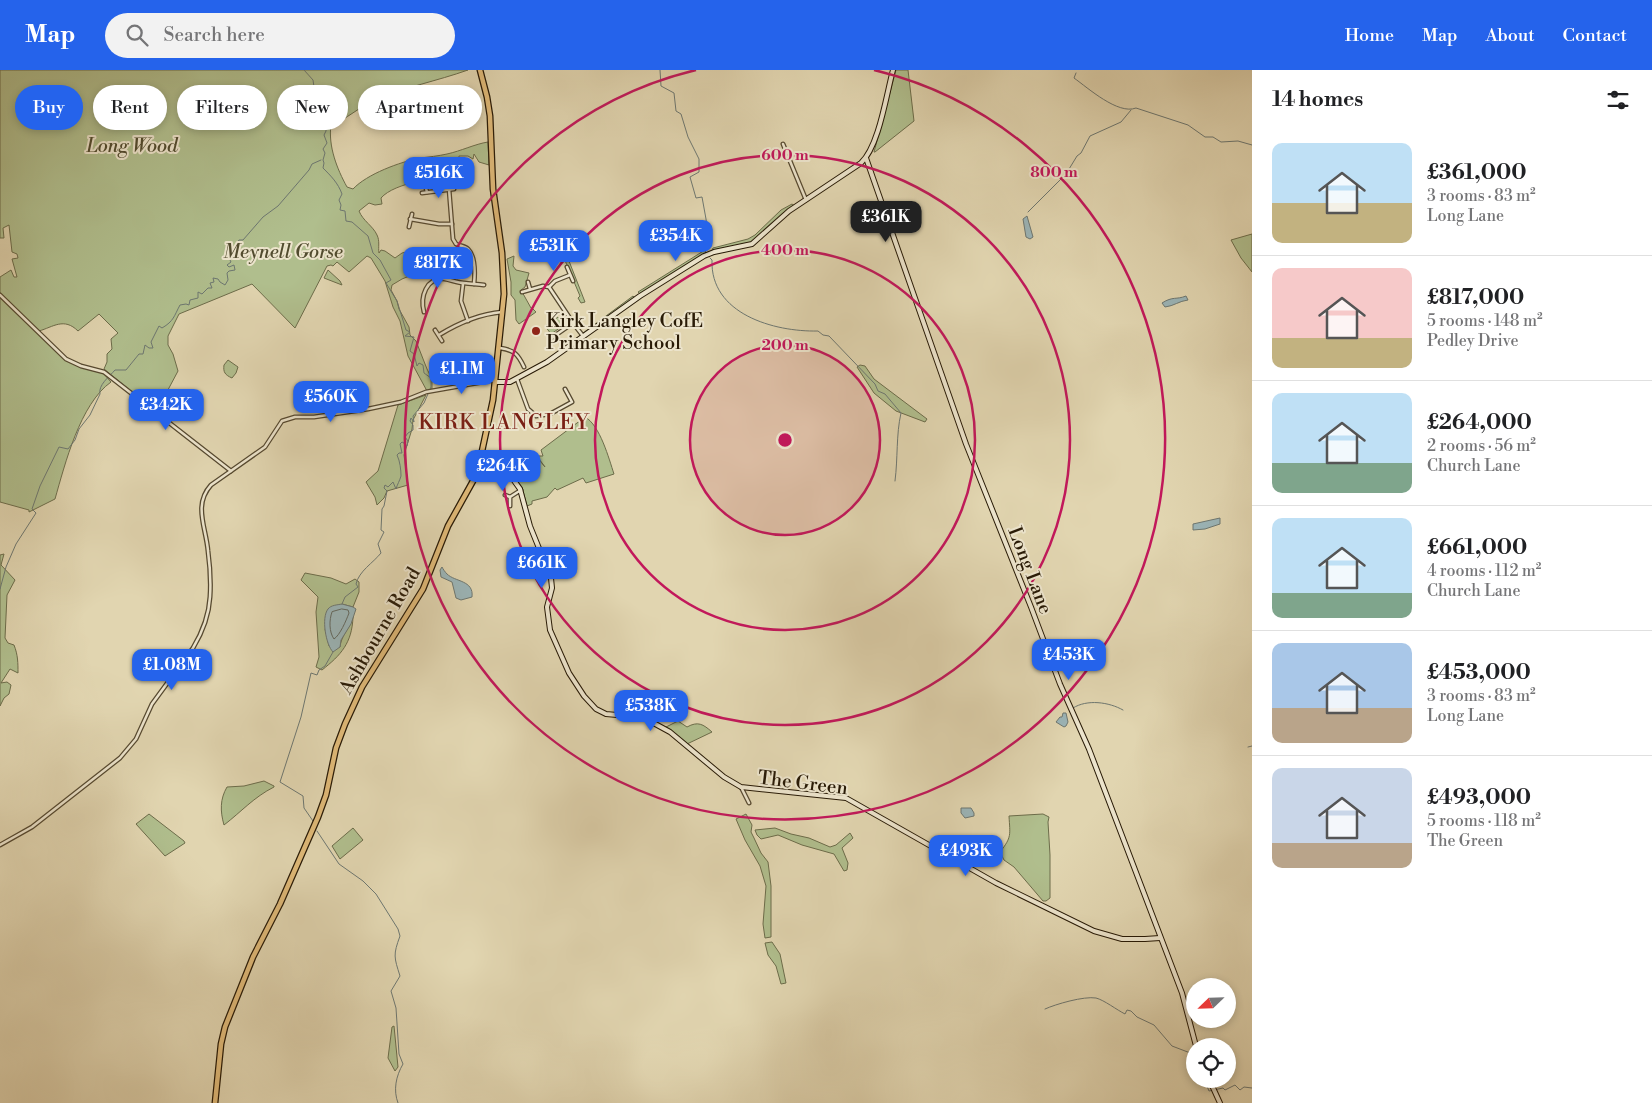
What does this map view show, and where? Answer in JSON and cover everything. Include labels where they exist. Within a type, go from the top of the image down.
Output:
[{"type":"highway","name":"Ashbourne Road","points":[[216,1103],[221,1044],[225,1027],[253,957],[280,904],[318,817],[326,795],[336,748],[345,724],[362,688],[423,589],[448,526],[473,481],[481,454],[491,414],[496,381],[503,312],[504,278],[493,193],[490,116],[480,70]]},
{"type":"street","points":[[0,845],[32,827],[120,758],[136,739],[152,704],[194,648],[209,608],[209,552],[202,517],[202,499],[205,491],[265,447],[282,421],[295,417],[314,417],[368,409],[401,402],[426,392],[496,381],[510,382],[547,362],[640,296],[704,256],[752,244],[789,211],[866,158],[874,143],[893,70]]},
{"type":"street","points":[[783,144],[806,200]]},
{"type":"street","name":"Long Lane","points":[[866,158],[966,444],[1060,684],[1089,749],[1184,999],[1194,1038]]},
{"type":"street","points":[[425,185],[427,192]]},
{"type":"street","points":[[449,189],[454,242],[459,246],[466,247],[470,254],[475,270],[474,284]]},
{"type":"street","points":[[422,193],[454,189]]},
{"type":"street","points":[[409,227],[412,214]]},
{"type":"street","points":[[410,219],[435,224],[452,224]]},
{"type":"street","points":[[567,267],[573,281]]},
{"type":"street","points":[[549,287],[555,281],[570,275]]},
{"type":"street","points":[[424,312],[422,296],[431,283],[440,279],[484,285]]},
{"type":"street","points":[[448,286],[449,280]]},
{"type":"street","points":[[528,282],[530,289]]},
{"type":"street","points":[[463,283],[461,301],[468,321]]},
{"type":"street","points":[[522,292],[543,286],[549,287],[583,336]]},
{"type":"street","points":[[418,294],[422,296]]},
{"type":"street","points":[[0,295],[66,359],[81,366],[104,372],[231,471]]},
{"type":"street","points":[[438,335],[468,321],[503,312]]},
{"type":"street","points":[[550,339],[573,323]]},
{"type":"street","points":[[435,330],[442,341]]},
{"type":"street","points":[[500,348],[515,352],[520,357],[524,367]]},
{"type":"street","points":[[517,379],[528,409],[536,416],[550,414],[572,402],[565,389]]},
{"type":"street","points":[[481,454],[490,458],[510,475],[521,490],[510,497]]},
{"type":"street","name":"The Green","points":[[521,490],[530,526],[551,578],[552,588],[547,607],[550,630],[569,673],[584,696],[596,709],[606,714],[633,716],[648,720],[670,732],[724,777],[741,787],[846,798],[996,883],[1094,931],[1122,939],[1160,938]]},
{"type":"street","points":[[505,495],[510,497]]},
{"type":"street","points":[[510,497],[510,506]]},
{"type":"street","points":[[741,787],[748,803]]},
{"type":"street","points":[[1213,1088],[1220,1103]]},
{"type":"green space","points":[[0,70],[468,70],[420,85],[358,85],[358,110],[348,116],[348,85],[277,85],[277,130],[330,130],[332,149],[340,173],[347,187],[353,189],[367,178],[403,162],[452,153],[488,142],[489,165],[479,162],[474,154],[473,159],[468,156],[459,156],[459,161],[466,166],[471,175],[465,177],[459,173],[406,184],[381,198],[382,204],[375,205],[369,203],[359,211],[377,235],[379,253],[381,250],[385,251],[395,258],[402,253],[418,249],[430,250],[441,260],[455,261],[459,271],[460,278],[457,279],[455,268],[451,262],[432,267],[392,285],[391,290],[409,327],[410,335],[416,341],[432,379],[432,389],[427,391],[408,356],[400,321],[393,307],[385,281],[371,258],[367,256],[349,272],[337,262],[333,266],[327,266],[295,328],[252,284],[179,314],[168,336],[168,345],[178,371],[161,403],[152,408],[104,369],[107,362],[107,354],[112,349],[111,339],[118,333],[99,314],[78,331],[68,325],[59,324],[39,331],[0,294],[0,277],[11,270],[14,277],[17,277],[12,259],[18,258],[17,254],[12,252],[9,225],[3,228],[4,238],[0,238]]},
{"type":"green space","points":[[896,70],[908,70],[914,121],[874,152]]},
{"type":"green space","points":[[792,204],[795,206],[754,241],[711,252],[713,248],[748,239],[755,235],[781,210]]},
{"type":"green space","points":[[1252,234],[1252,272],[1241,258],[1231,240]]},
{"type":"green space","points":[[560,238],[585,302],[581,303],[578,298],[580,296],[556,239]]},
{"type":"green space","points":[[705,250],[706,254],[640,294],[638,292]]},
{"type":"green space","points":[[514,256],[513,266],[516,270],[529,273],[525,287],[521,290],[531,308],[536,312],[519,324],[516,320],[515,300],[511,295],[507,259]]},
{"type":"green space","points":[[328,270],[340,281],[342,285],[324,278]]},
{"type":"green space","points":[[633,296],[635,298],[588,332],[583,333]]},
{"type":"green space","points":[[0,297],[67,360],[103,373],[111,382],[100,392],[82,419],[69,452],[55,499],[29,512],[29,510],[0,502]]},
{"type":"green space","points":[[558,317],[564,325],[551,334],[545,326]]},
{"type":"green space","points":[[228,360],[238,367],[232,378],[224,371],[224,365]]},
{"type":"green space","points":[[860,365],[865,366],[874,379],[927,419],[925,422],[896,411],[874,393],[857,367]]},
{"type":"green space","points":[[426,395],[413,420],[404,455],[408,485],[387,491],[384,498],[377,505],[375,497],[366,482],[378,471],[398,405]]},
{"type":"green space","points":[[585,417],[595,427],[607,451],[614,474],[586,483],[583,478],[557,490],[555,488],[547,497],[532,501],[532,504],[527,506],[522,487],[513,475],[516,472],[514,468],[528,457],[530,459],[535,455],[545,467],[537,456],[543,456],[541,450]]},
{"type":"green space","points":[[4,554],[1,565],[15,580],[7,595],[5,638],[8,643],[14,645],[18,662],[18,673],[10,669],[1,683],[7,682],[11,685],[9,694],[4,698],[0,706],[0,555]]},
{"type":"green space","points":[[305,573],[331,578],[346,584],[355,579],[359,582],[359,592],[353,607],[342,604],[325,629],[329,646],[340,647],[353,617],[348,641],[344,648],[322,670],[316,667],[319,657],[316,612],[318,597],[301,580]]},
{"type":"green space","points":[[678,721],[687,727],[700,724],[712,732],[687,744],[666,727]]},
{"type":"green space","points":[[264,781],[274,787],[254,800],[224,825],[221,805],[227,787],[244,786]]},
{"type":"green space","points":[[149,814],[185,843],[165,856],[136,824]]},
{"type":"green space","points":[[746,814],[752,825],[751,832],[761,853],[768,862],[771,886],[771,937],[765,938],[763,924],[766,886],[760,866],[745,840],[736,819]]},
{"type":"green space","points":[[1043,814],[1049,817],[1050,898],[1046,901],[1043,901],[1014,867],[1004,860],[1000,852],[1007,843],[1009,836],[1009,816]]},
{"type":"green space","points":[[353,828],[363,840],[340,859],[332,846]]},
{"type":"green space","points":[[775,828],[809,838],[830,847],[836,845],[850,833],[853,838],[842,848],[848,863],[847,870],[844,871],[834,854],[802,845],[778,835],[761,839],[755,830]]},
{"type":"green space","points":[[772,942],[780,954],[786,983],[781,984],[776,966],[768,955],[765,943]]},
{"type":"green space","points":[[394,1026],[398,1067],[395,1071],[388,1058],[392,1027]]},
{"type":"water","points":[[1027,216],[1033,237],[1030,239],[1026,237],[1023,219]]},
{"type":"water","points":[[1186,296],[1188,300],[1171,306],[1165,307],[1162,303],[1169,300]]},
{"type":"water","points":[[1220,518],[1220,524],[1205,529],[1193,530],[1193,524]]},
{"type":"water","points":[[442,567],[450,577],[470,587],[472,597],[461,600],[456,598],[452,582],[441,577],[440,570]]},
{"type":"water","points":[[342,604],[356,609],[351,624],[341,640],[340,647],[333,652],[326,638],[326,613],[334,605]]},
{"type":"water","points":[[1063,713],[1066,713],[1068,722],[1064,727],[1056,722],[1062,717]]},
{"type":"water","points":[[961,808],[971,808],[974,816],[965,818],[961,813]]},
{"type":"waterway","points":[[304,70],[313,80],[314,87],[319,93],[321,110],[326,119],[324,135],[327,143],[323,149],[325,153],[323,168],[336,183],[342,194],[339,200],[340,210],[345,211],[346,221],[352,222],[368,236],[373,253],[380,260],[391,280],[386,283],[397,301],[406,330],[410,332],[405,336],[414,337],[410,351],[414,354],[417,366],[419,363],[423,365],[424,373],[431,378],[431,387],[424,403],[413,416],[414,422],[411,418],[413,430],[405,437],[408,441],[407,446],[402,442],[400,444],[402,453],[397,455],[401,476],[396,489],[393,482],[388,487],[385,485],[384,488],[387,491],[382,509],[381,530],[384,532],[378,544],[381,553],[360,575],[356,584],[358,587],[345,597],[342,604]]},
{"type":"waterway","points":[[660,70],[661,86],[674,93],[676,111],[681,114],[688,137],[699,159],[699,172],[690,177],[696,198],[702,197],[709,247]]},
{"type":"waterway","points":[[1076,73],[1074,78],[1095,94],[1121,108],[1136,108],[1188,125],[1205,137],[1213,137],[1221,142],[1238,141],[1252,145]]},
{"type":"waterway","points":[[1028,212],[1066,174],[1090,136],[1121,122],[1131,110]]},
{"type":"waterway","points":[[0,589],[6,567],[16,544],[36,513],[32,509],[40,486],[59,447],[68,449],[75,440],[79,429],[90,415],[105,381],[115,370],[126,370],[139,354],[143,354],[145,345],[153,348],[151,342],[159,326],[162,328],[169,323],[180,305],[189,305],[190,300],[198,298],[198,292],[202,294],[208,288],[212,288],[210,283],[214,282],[213,278],[218,279],[225,285],[228,280],[227,273],[235,270],[234,265],[229,267],[227,265],[231,262],[229,258],[232,256],[235,258],[239,255],[237,243],[239,240],[243,240],[263,217],[278,206],[312,164],[321,160]]},
{"type":"waterway","points":[[710,258],[712,260],[714,279],[722,294],[733,306],[748,316],[765,323],[783,328],[818,331],[823,335],[829,336],[875,384],[878,391],[885,394],[901,413],[895,481]]},
{"type":"waterway","points":[[313,821],[304,808],[303,796],[280,782],[301,717],[311,673],[317,675],[333,652]]},
{"type":"waterway","points":[[1073,708],[1085,703],[1098,703],[1111,705],[1123,710]]},
{"type":"waterway","points":[[1248,747],[1252,746]]},
{"type":"waterway","points":[[317,831],[339,864],[363,881],[376,894],[398,929],[400,936],[395,956],[400,976],[391,991],[396,1008],[399,1054],[403,1064],[396,1083],[398,1103]]},
{"type":"waterway","points":[[1045,1009],[1077,999],[1096,998],[1125,1014],[1127,1010],[1131,1011],[1137,1017],[1154,1025],[1172,1046],[1186,1051]]},
{"type":"waterway","points":[[1236,1086],[1240,1090],[1244,1087],[1252,1088]]},
{"type":"waterway","points":[[1208,1088],[1209,1091],[1223,1088]]},
{"type":"waterway","points":[[1223,1088],[1225,1090],[1229,1088]]},
{"type":"place","name":"Kirk Langley CofE Primary School","points":[[536,331]]},
{"type":"district","name":"KIRK LANGLEY","points":[[504,422]]},
{"type":"park label","name":"Long Wood","points":[[132,145]]},
{"type":"park label","name":"Meynell Gorse","points":[[283,251]]}]
